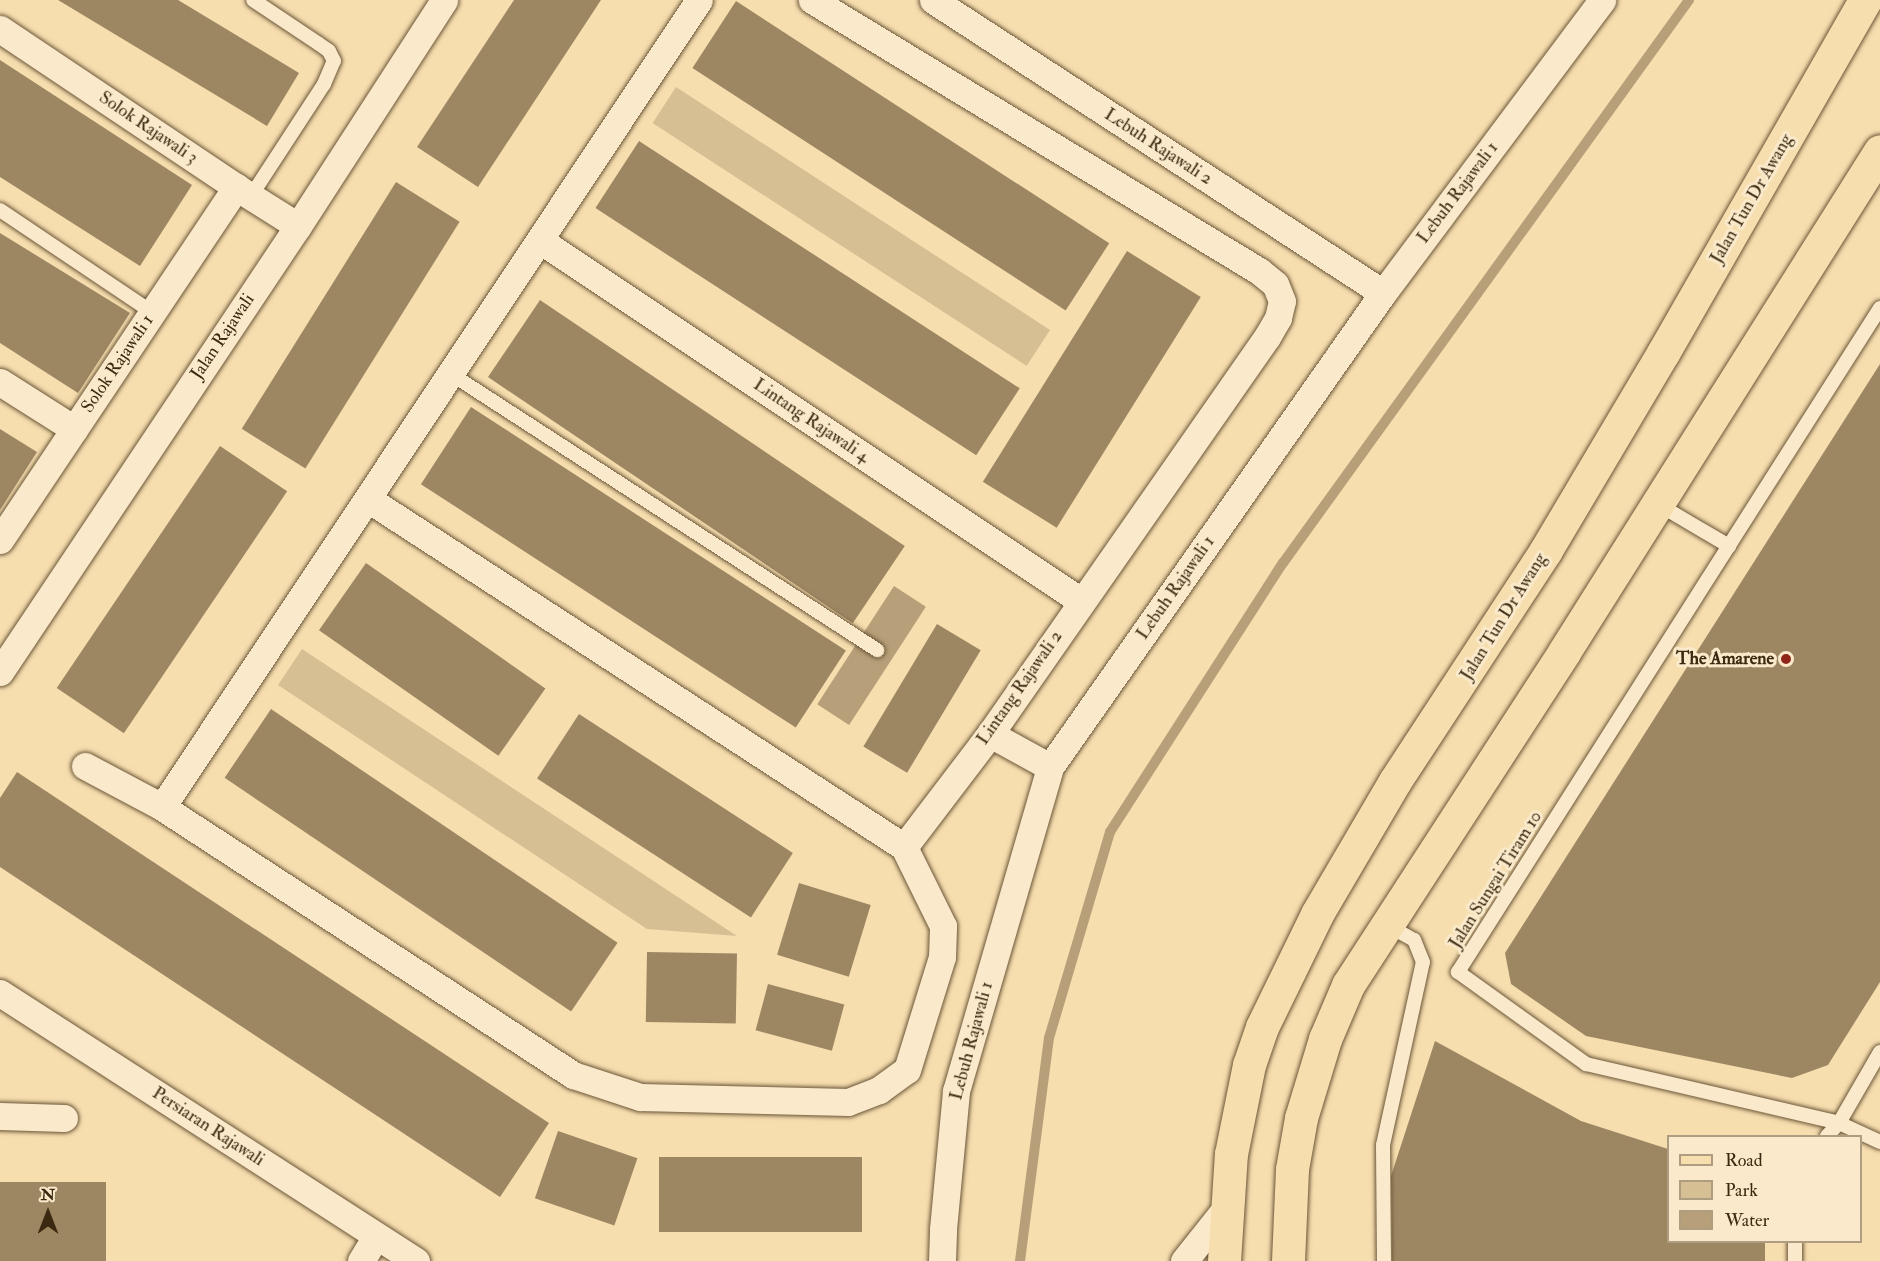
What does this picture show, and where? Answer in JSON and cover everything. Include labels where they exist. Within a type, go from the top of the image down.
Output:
[{"type":"main road","name":"Jalan Tun Dr Awang","points":[[1224,1261],[1231,1154],[1249,1065],[1262,1027],[1317,914],[1395,781],[1546,550],[1663,353],[1865,0]]},
{"type":"main road","points":[[1288,1261],[1292,1169],[1301,1118],[1325,1039],[1348,985],[1564,652],[1880,151]]},
{"type":"street","name":"Jalan Rajawali","points":[[0,672],[298,226],[385,87],[444,0]]},
{"type":"street","points":[[162,807],[541,241],[699,0]]},
{"type":"street","name":"Lintang Rajawali 2","points":[[812,0],[1259,271],[1275,284],[1282,301],[1278,318],[1267,337],[990,734],[904,847]]},
{"type":"street","name":"Lebuh Rajawali 2","points":[[933,0],[1383,293]]},
{"type":"street","name":"Lebuh Rajawali 1","points":[[942,1261],[956,1091],[1050,767],[1383,293],[1602,0]]},
{"type":"street","name":"Solok Rajawali 3","points":[[0,29],[243,192],[298,226]]},
{"type":"street","name":"Solok Rajawali 1","points":[[0,540],[152,312],[243,192]]},
{"type":"street","name":"Lintang Rajawali 4","points":[[541,241],[1081,601]]},
{"type":"street","points":[[0,382],[74,429]]},
{"type":"street","points":[[85,766],[162,807],[573,1075],[640,1097],[848,1102],[879,1090],[907,1070],[942,957],[943,926],[904,847],[368,499]]},
{"type":"street","points":[[990,734],[1050,767]]},
{"type":"street","name":"Persiaran Rajawali","points":[[0,993],[412,1260]]},
{"type":"street","points":[[0,1116],[64,1118]]},
{"type":"street","points":[[1184,1261],[1227,1207]]},
{"type":"street","points":[[362,1261],[376,1236]]},
{"type":"lane","points":[[243,192],[324,84],[334,61],[328,51],[319,44],[253,0]]},
{"type":"lane","points":[[0,210],[152,312]]},
{"type":"lane","points":[[1656,503],[1729,546],[1880,308]]},
{"type":"lane","points":[[451,374],[877,650]]},
{"type":"lane","name":"Jalan Sungai Tiram 10","points":[[1729,546],[1458,972],[1586,1064],[1839,1123]]},
{"type":"lane","points":[[1384,1261],[1383,1145],[1423,962],[1414,940],[1386,924]]},
{"type":"lane","points":[[1829,1135],[1839,1123],[1880,1052]]},
{"type":"lane","points":[[1839,1123],[1880,1142]]},
{"type":"lane","points":[[1795,1243],[1795,1261]]},
{"type":"green space","points":[[676,87],[1050,330],[1027,366],[653,123]]},
{"type":"green space","points":[[302,649],[737,936],[647,929],[278,685]]},
{"type":"water","points":[[894,586],[926,607],[849,725],[817,704]]},
{"type":"building","points":[[58,0],[178,0],[299,73],[267,126]]},
{"type":"building","points":[[514,0],[601,0],[478,187],[417,147]]},
{"type":"building","points":[[736,1],[1109,243],[1066,310],[692,68]]},
{"type":"building","points":[[0,60],[192,185],[140,266],[0,177]]},
{"type":"building","points":[[639,141],[1020,388],[976,455],[595,208]]},
{"type":"building","points":[[396,182],[460,222],[305,469],[242,429]]},
{"type":"building","points":[[0,233],[130,313],[78,393],[0,343]]},
{"type":"building","points":[[1127,251],[1201,297],[1057,528],[983,482]]},
{"type":"building","points":[[540,300],[905,546],[853,623],[488,377]]},
{"type":"building","name":"The Amarene","points":[[1880,364],[1880,982],[1828,1065],[1792,1078],[1586,1036],[1511,984],[1505,953]]},
{"type":"building","points":[[471,407],[846,650],[796,728],[421,484]]},
{"type":"building","points":[[0,429],[37,452],[0,510]]},
{"type":"building","points":[[220,446],[287,491],[124,733],[57,688]]},
{"type":"building","points":[[366,563],[545,689],[498,756],[319,630]]},
{"type":"building","points":[[937,624],[981,650],[907,773],[863,747]]},
{"type":"building","points":[[271,709],[618,943],[571,1012],[225,778]]},
{"type":"building","points":[[579,714],[793,853],[751,917],[537,779]]},
{"type":"building","points":[[17,772],[549,1123],[500,1197],[0,867],[0,798]]},
{"type":"building","points":[[799,883],[871,905],[849,977],[777,955]]},
{"type":"building","points":[[647,952],[737,954],[736,1024],[646,1022]]},
{"type":"building","points":[[768,984],[844,1004],[832,1051],[756,1030]]},
{"type":"building","points":[[1435,1041],[1581,1121],[1667,1149],[1667,1243],[1765,1243],[1765,1261],[1392,1261],[1391,1176]]},
{"type":"building","points":[[558,1131],[637,1158],[614,1225],[535,1198]]},
{"type":"building","points":[[659,1157],[862,1157],[862,1232],[659,1232]]},
{"type":"building","points":[[0,1182],[106,1182],[106,1261],[0,1261]]},
{"type":"waterway","points":[[1020,1261],[1049,1038],[1110,832],[1283,563],[1689,0]]},
{"type":"place","name":"The Amarene","points":[[1786,659]]}]
